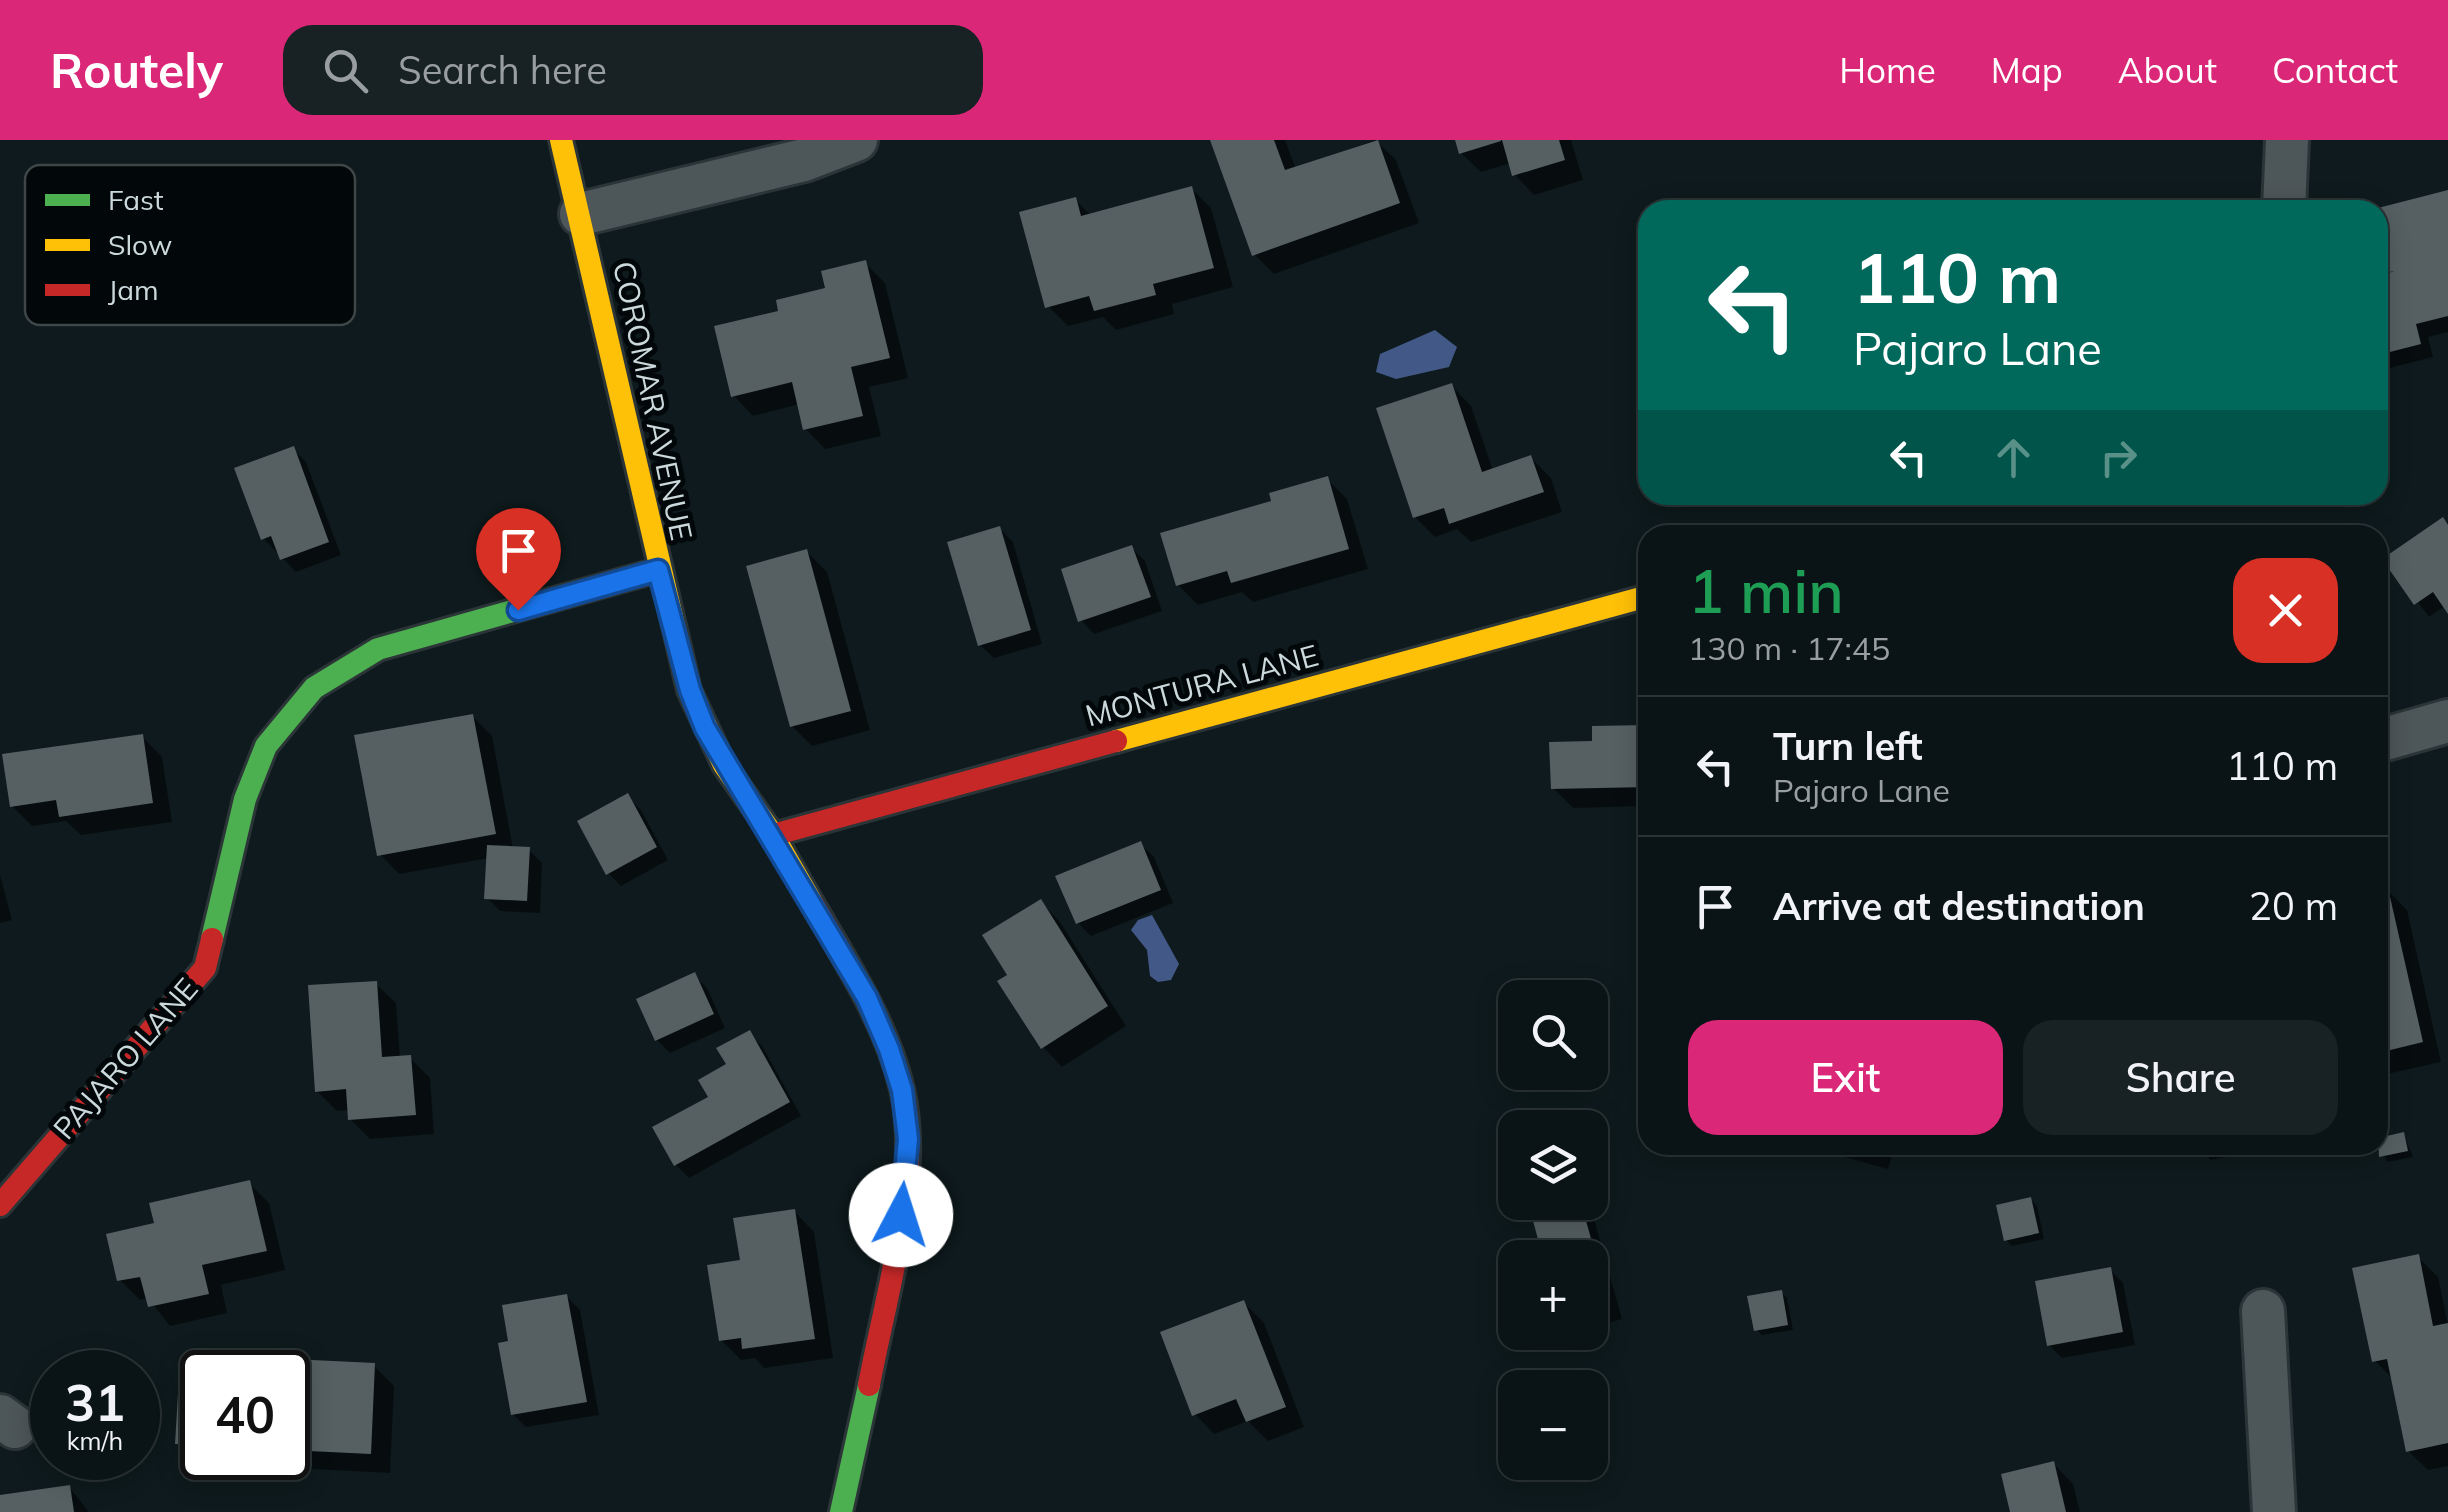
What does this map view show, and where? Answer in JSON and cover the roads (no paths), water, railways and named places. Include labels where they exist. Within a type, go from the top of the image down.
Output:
[{"type":"street","name":"COROMAR AVENUE","points":[[561,140],[581,214],[658,570],[690,690],[705,728],[746,799],[773,835],[867,998],[902,1090],[908,1139],[898,1233],[840,1512]]},
{"type":"street","points":[[581,214],[804,160],[856,140]]},
{"type":"street","points":[[2285,200],[2288,140]]},
{"type":"street","name":"PAJARO LANE","points":[[0,1205],[206,968],[245,798],[266,746],[314,688],[378,650],[658,570]]},
{"type":"street","name":"MONTURA LANE","points":[[773,835],[1638,599]]},
{"type":"street","points":[[2388,739],[2448,721]]},
{"type":"street","points":[[2263,1310],[2274,1512]]},
{"type":"water","points":[[1435,330],[1457,347],[1449,367],[1396,379],[1376,372],[1380,354]]},
{"type":"water","points":[[1152,915],[1179,964],[1171,980],[1158,982],[1150,976],[1147,950],[1131,930],[1138,920]]}]
